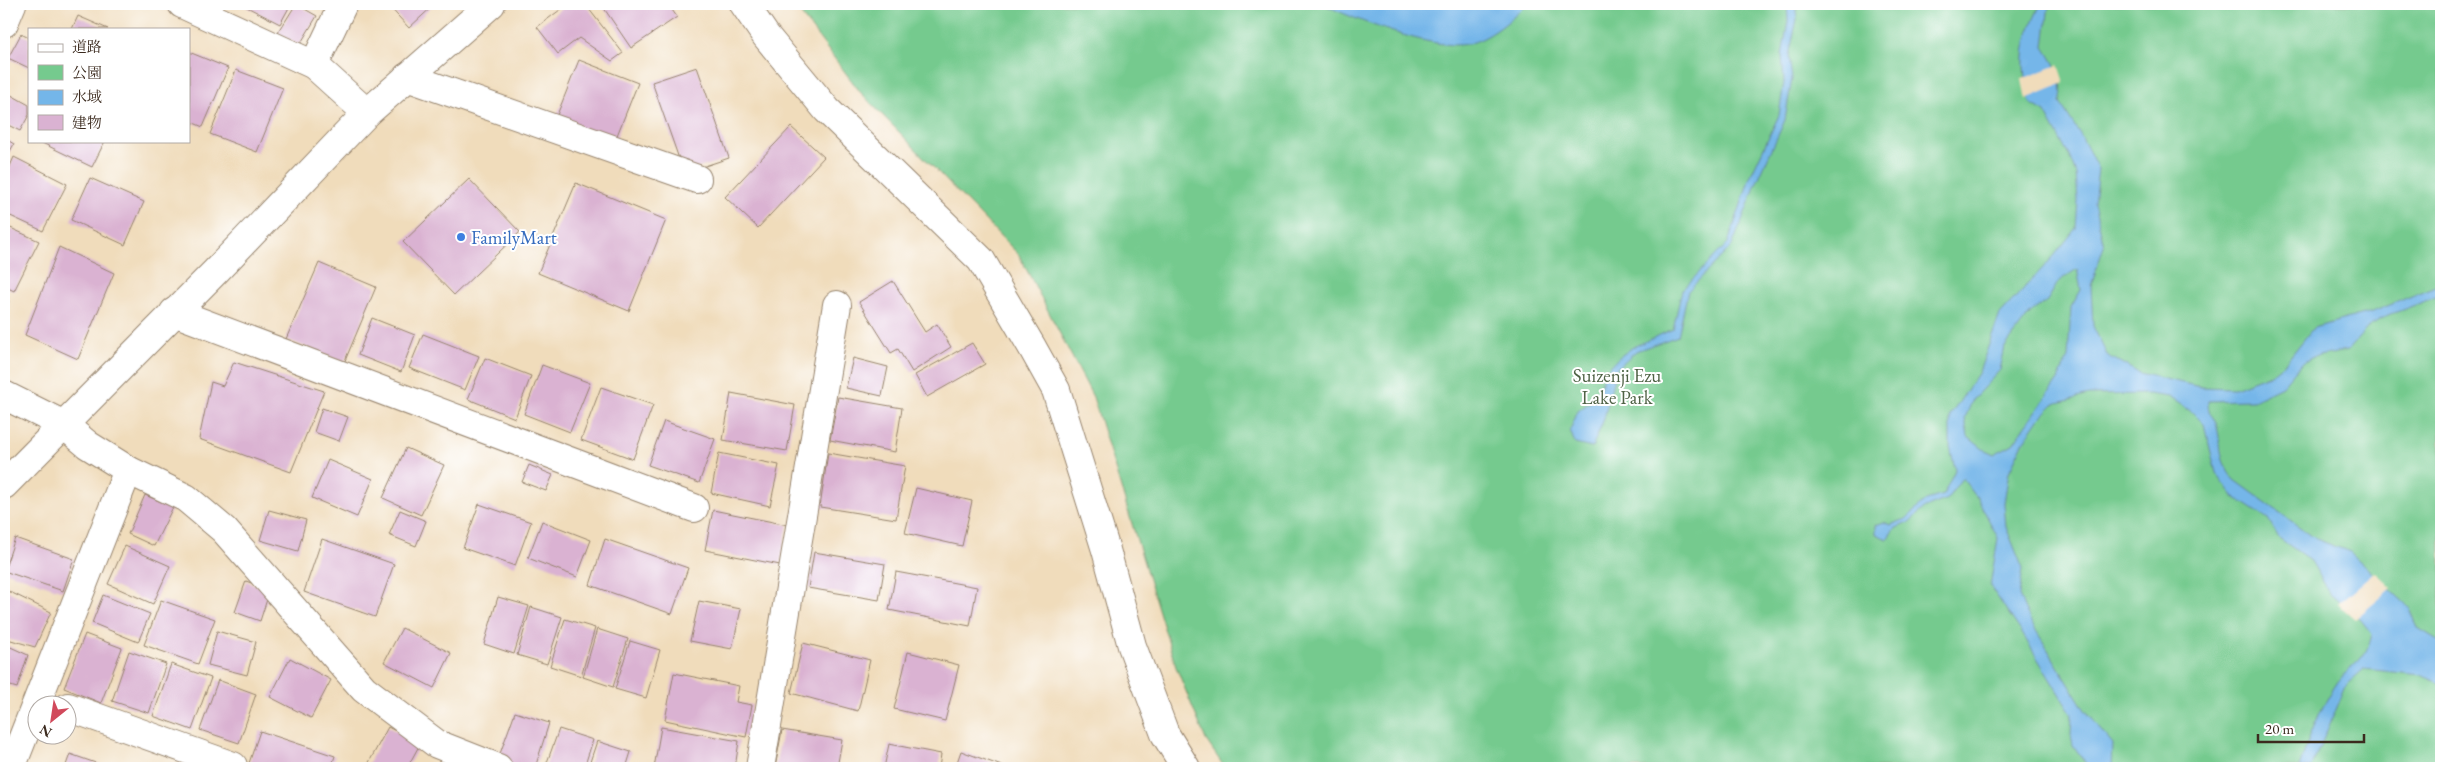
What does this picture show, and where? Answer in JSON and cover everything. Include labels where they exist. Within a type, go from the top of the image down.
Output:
[{"type":"street","points":[[4,23],[12,4]]},
{"type":"street","points":[[182,4],[314,65],[367,113]]},
{"type":"street","points":[[314,65],[342,4]]},
{"type":"street","points":[[4,484],[64,425],[367,113],[491,4]]},
{"type":"street","points":[[744,4],[766,36],[828,110],[981,260],[1032,347],[1056,390],[1070,430],[1132,646],[1165,734],[1186,768]]},
{"type":"street","points":[[407,77],[697,179]]},
{"type":"street","points":[[760,768],[837,305]]},
{"type":"street","points":[[174,312],[694,508]]},
{"type":"street","points":[[4,395],[64,425],[88,445],[128,470],[186,498],[224,530],[364,689],[437,744],[498,768]]},
{"type":"street","points":[[52,694],[128,470]]},
{"type":"street","points":[[78,711],[233,766]]},
{"type":"street","points":[[11,768],[28,739]]},
{"type":"green space","name":"Suizenji Ezu Lake Park","points":[[793,4],[2441,4],[2441,768],[1225,768],[1206,740],[1176,667],[1093,397],[1019,255],[861,93]]},
{"type":"water","points":[[1323,4],[1527,4],[1507,22],[1484,38],[1476,42],[1453,45],[1435,43],[1394,32],[1353,18]]},
{"type":"water","points":[[1787,4],[1795,4],[1797,19],[1789,56],[1792,79],[1785,120],[1757,182],[1732,246],[1688,291],[1678,336],[1636,351],[1616,369],[1604,419],[1592,448],[1575,444],[1570,430],[1578,411],[1597,397],[1605,372],[1618,358],[1633,347],[1673,329],[1682,290],[1728,243],[1750,177],[1779,115],[1784,82],[1782,56],[1788,21]]},
{"type":"water","points":[[2041,4],[2049,4],[2044,47],[2055,67],[2062,88],[2060,103],[2080,134],[2098,169],[2094,203],[2104,246],[2091,286],[2093,326],[2107,355],[2139,373],[2200,387],[2234,388],[2271,374],[2286,362],[2313,328],[2375,311],[2441,284],[2441,295],[2389,315],[2370,325],[2347,351],[2313,357],[2301,364],[2282,386],[2253,400],[2208,401],[2210,414],[2216,423],[2225,466],[2235,480],[2316,539],[2350,552],[2410,608],[2418,628],[2441,642],[2441,684],[2421,675],[2364,669],[2347,684],[2311,768],[2299,768],[2319,716],[2335,686],[2365,652],[2372,634],[2360,619],[2331,595],[2311,561],[2279,538],[2268,519],[2233,496],[2216,473],[2204,424],[2192,412],[2169,397],[2149,394],[2089,395],[2054,404],[2039,419],[2023,443],[2009,472],[2004,503],[2006,527],[2023,569],[2019,596],[2032,624],[2085,710],[2113,744],[2112,768],[2089,768],[2073,745],[2071,735],[2072,715],[2020,630],[1990,586],[1998,538],[1978,499],[1962,478],[1947,499],[1925,508],[1908,523],[1894,529],[1887,539],[1876,534],[1876,525],[1884,522],[1890,525],[1906,519],[1926,500],[1943,495],[1955,470],[1950,446],[1950,416],[1979,372],[2000,314],[2054,256],[2076,228],[2078,200],[2076,174],[2069,156],[2045,112],[2030,103],[2027,88],[2024,52],[2034,18]],"holes":[[[2077,269],[2081,290],[2071,307],[2068,357],[2058,380],[2013,444],[1994,454],[1983,449],[1968,437],[1965,418],[1973,399],[2000,370],[2005,347],[2031,312],[2047,301],[2059,281]]]},
{"type":"pier","points":[[2058,65],[2064,83],[2026,99],[2022,79]]},
{"type":"pier","points":[[2375,572],[2392,588],[2355,619],[2338,604]]},
{"type":"building","points":[[241,4],[291,4],[280,24]]},
{"type":"building","points":[[296,4],[317,16],[299,46],[278,33]]},
{"type":"building","points":[[387,4],[435,4],[409,28]]},
{"type":"building","points":[[568,4],[585,4],[623,53],[612,61],[579,38],[558,54],[537,27]]},
{"type":"building","points":[[601,4],[668,4],[677,17],[631,48]]},
{"type":"building","points":[[78,16],[106,28],[72,28]]},
{"type":"building","points":[[21,34],[28,38],[28,68],[8,58]]},
{"type":"building","points":[[190,52],[228,68],[203,127],[190,121]]},
{"type":"building","points":[[579,60],[638,83],[614,143],[555,120]]},
{"type":"building","points":[[697,67],[729,158],[684,173],[652,82]]},
{"type":"building","points":[[236,70],[283,88],[257,152],[210,134]]},
{"type":"building","points":[[4,91],[28,104],[28,117],[20,131],[4,123]]},
{"type":"building","points":[[791,127],[824,157],[758,228],[725,197]]},
{"type":"building","points":[[4,138],[14,144],[4,162]]},
{"type":"building","points":[[40,142],[104,142],[92,167]]},
{"type":"building","points":[[14,157],[67,184],[43,231],[4,213],[4,180]]},
{"type":"building","points":[[90,178],[144,202],[125,245],[71,220]]},
{"type":"building","name":"FamilyMart","points":[[469,179],[520,232],[454,295],[403,242]]},
{"type":"building","points":[[576,183],[666,220],[629,311],[538,273]]},
{"type":"building","points":[[4,225],[39,241],[14,291],[4,286]]},
{"type":"building","points":[[59,247],[114,273],[78,359],[25,335]]},
{"type":"building","points":[[319,263],[376,287],[344,363],[286,339]]},
{"type":"building","points":[[893,281],[925,332],[937,324],[951,347],[912,372],[898,349],[891,353],[859,302]]},
{"type":"building","points":[[4,299],[9,301],[4,313]]},
{"type":"building","points":[[372,318],[415,335],[401,372],[358,355]]},
{"type":"building","points":[[423,334],[479,356],[465,390],[409,368]]},
{"type":"building","points":[[972,343],[985,364],[927,397],[915,375]]},
{"type":"building","points":[[485,358],[531,376],[515,418],[468,399]]},
{"type":"building","points":[[853,358],[888,367],[882,396],[846,388]]},
{"type":"building","points":[[234,362],[324,391],[291,472],[199,439],[211,382],[223,386]]},
{"type":"building","points":[[542,365],[590,383],[570,432],[524,414]]},
{"type":"building","points":[[601,387],[653,405],[633,459],[581,440]]},
{"type":"building","points":[[731,393],[795,405],[787,451],[723,440]]},
{"type":"building","points":[[838,397],[902,408],[895,452],[830,440]]},
{"type":"building","points":[[322,408],[348,417],[339,441],[314,432]]},
{"type":"building","points":[[664,421],[715,439],[699,483],[648,465]]},
{"type":"building","points":[[406,448],[444,465],[421,515],[383,498]]},
{"type":"building","points":[[719,453],[779,465],[770,506],[711,493]]},
{"type":"building","points":[[828,453],[905,466],[896,519],[820,507]]},
{"type":"building","points":[[328,460],[373,479],[357,517],[312,498]]},
{"type":"building","points":[[529,465],[553,475],[546,491],[522,482]]},
{"type":"building","points":[[916,488],[972,501],[962,546],[905,533]]},
{"type":"building","points":[[145,495],[173,507],[154,546],[128,534]]},
{"type":"building","points":[[479,504],[531,522],[515,566],[463,548]]},
{"type":"building","points":[[269,510],[306,520],[298,551],[260,540]]},
{"type":"building","points":[[400,510],[426,521],[416,546],[389,535]]},
{"type":"building","points":[[713,510],[788,525],[780,565],[705,550]]},
{"type":"building","points":[[542,521],[591,540],[577,577],[528,558]]},
{"type":"building","points":[[15,538],[74,559],[63,591],[4,571]]},
{"type":"building","points":[[322,539],[394,564],[375,617],[304,592]]},
{"type":"building","points":[[605,539],[688,568],[672,614],[590,585]]},
{"type":"building","points":[[125,546],[170,566],[153,604],[108,584]]},
{"type":"building","points":[[814,552],[885,564],[879,600],[808,588]]},
{"type":"building","points":[[896,572],[977,587],[970,626],[889,610]]},
{"type":"building","points":[[246,581],[270,590],[260,621],[235,612]]},
{"type":"building","points":[[4,589],[51,612],[35,647],[4,638]]},
{"type":"building","points":[[103,595],[150,614],[138,642],[92,623]]},
{"type":"building","points":[[498,597],[529,606],[514,654],[484,644]]},
{"type":"building","points":[[161,600],[215,619],[198,664],[144,645]]},
{"type":"building","points":[[699,601],[741,609],[732,649],[690,641]]},
{"type":"building","points":[[531,607],[562,617],[547,664],[517,655]]},
{"type":"building","points":[[565,619],[595,628],[581,676],[550,666]]},
{"type":"building","points":[[402,628],[451,653],[434,688],[384,662]]},
{"type":"building","points":[[597,629],[628,639],[613,687],[583,677]]},
{"type":"building","points":[[217,631],[256,642],[247,675],[208,665]]},
{"type":"building","points":[[85,634],[122,648],[101,703],[64,688]]},
{"type":"building","points":[[630,641],[660,650],[646,698],[615,689]]},
{"type":"building","points":[[803,643],[870,660],[858,711],[791,693]]},
{"type":"building","points":[[4,644],[28,655],[17,688],[4,684]]},
{"type":"building","points":[[129,651],[166,664],[149,713],[112,701]]},
{"type":"building","points":[[908,652],[959,665],[945,721],[894,709]]},
{"type":"building","points":[[290,658],[331,680],[311,718],[270,697]]},
{"type":"building","points":[[171,664],[211,678],[192,730],[153,716]]},
{"type":"building","points":[[674,673],[739,686],[736,702],[752,705],[746,737],[665,720]]},
{"type":"building","points":[[218,680],[256,694],[239,743],[200,730]]},
{"type":"building","points":[[515,712],[549,723],[535,768],[515,768],[497,762]]},
{"type":"building","points":[[388,727],[420,744],[407,768],[366,768]]},
{"type":"building","points":[[661,727],[739,741],[735,768],[654,768]]},
{"type":"building","points":[[559,729],[593,740],[584,768],[545,768]]},
{"type":"building","points":[[782,730],[842,740],[837,768],[775,768]]},
{"type":"building","points":[[260,731],[335,756],[331,768],[248,766]]},
{"type":"building","points":[[597,741],[631,752],[626,768],[588,768]]},
{"type":"building","points":[[889,744],[941,754],[939,768],[884,768]]},
{"type":"building","points":[[961,751],[1007,768],[955,768]]},
{"type":"building","points":[[70,754],[110,768],[65,768]]},
{"type":"place","name":"FamilyMart","points":[[461,237]]}]
